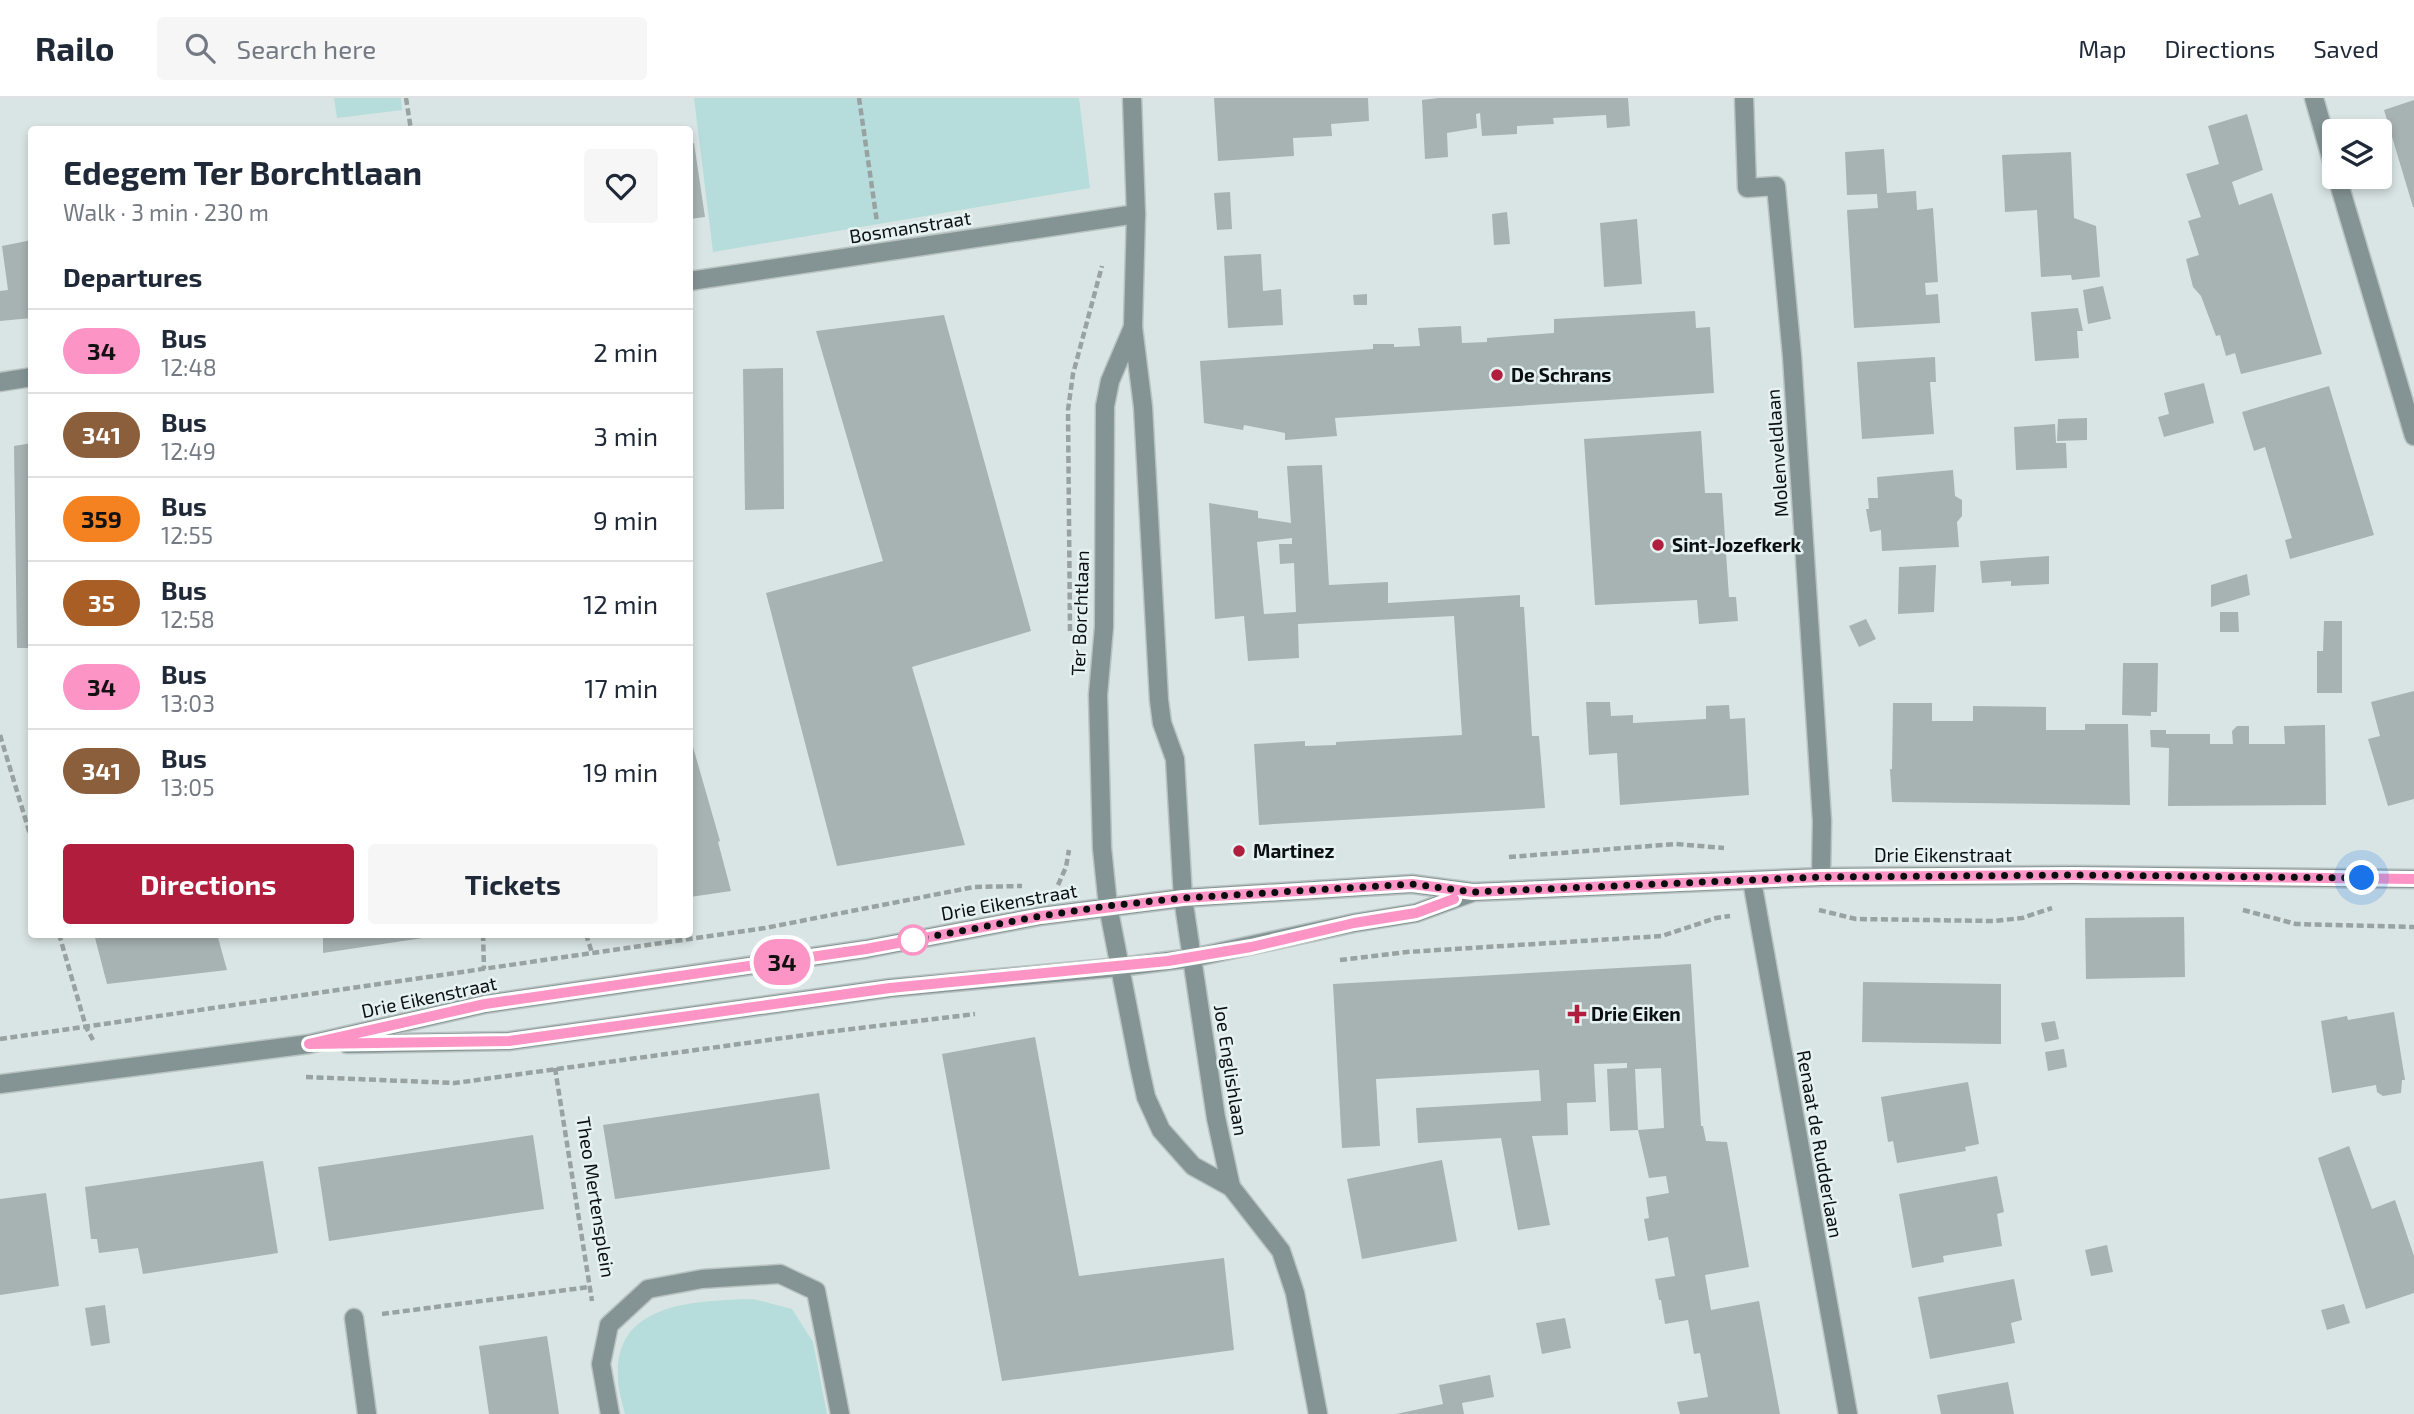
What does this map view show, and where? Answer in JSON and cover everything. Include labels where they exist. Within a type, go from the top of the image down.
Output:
[{"type":"street","name":"Ter Borchtlaan","points":[[1132,98],[1136,214],[1133,327],[1143,407],[1159,700],[1162,723],[1175,759],[1183,898]]},
{"type":"street","name":"Molenveldlaan","points":[[1744,98],[1747,188],[1776,187],[1792,356],[1822,821],[1821,877]]},
{"type":"street","points":[[2314,98],[2322,126]]},
{"type":"street","points":[[2341,189],[2414,436]]},
{"type":"street","name":"Bosmanstraat","points":[[693,281],[1136,214]]},
{"type":"street","name":"Ter Borchtlaan","points":[[1120,967],[1108,906],[1102,848],[1098,695],[1104,627],[1105,406],[1110,381],[1133,327]]},
{"type":"street","points":[[0,382],[28,378]]},
{"type":"street","name":"Drie Eikenstraat","points":[[0,1084],[309,1044],[485,1004],[866,949],[1041,916],[1183,898],[1412,884],[1473,892],[1821,877],[2074,875],[2414,879]]},
{"type":"street","name":"Renaat de Rudderlaan","points":[[1752,881],[1848,1414]]},
{"type":"street","name":"Drie Eikenstraat","points":[[309,1044],[509,1041],[890,988],[1192,958],[1354,923],[1416,913],[1473,892]]},
{"type":"street","name":"Joe Englishlaan","points":[[1183,898],[1216,1118],[1231,1187]]},
{"type":"street","name":"Joe Englishlaan","points":[[1120,967],[1146,1097],[1161,1130],[1193,1166],[1231,1187],[1281,1251],[1295,1293],[1318,1414]]},
{"type":"street","points":[[610,1414],[601,1364],[610,1325],[648,1289],[702,1279],[780,1274],[816,1291],[840,1414]]},
{"type":"street","points":[[354,1318],[367,1414]]},
{"type":"path","points":[[406,98],[410,126]]},
{"type":"path","points":[[859,98],[881,253]]},
{"type":"path","points":[[0,735],[28,828]]},
{"type":"path","points":[[1048,884],[1105,879]]},
{"type":"path","points":[[0,1039],[765,928],[974,887],[1024,886]]},
{"type":"path","points":[[1808,911],[1820,910],[1856,919],[1994,920],[2022,918],[2052,908],[2065,908]]},
{"type":"path","points":[[2236,910],[2296,924],[2414,927]]},
{"type":"path","points":[[1333,961],[1407,952],[1662,936],[1716,918],[1757,914]]},
{"type":"path","points":[[60,938],[86,1027],[107,1069]]},
{"type":"path","points":[[483,938],[485,1004]]},
{"type":"path","points":[[587,938],[592,953]]},
{"type":"path","name":"Theo Mertensplein","points":[[555,1069],[589,1287],[592,1300],[610,1325]]},
{"type":"path","points":[[354,1318],[589,1287]]},
{"type":"shaded area","points":[[334,98],[401,98],[402,110],[337,118]]},
{"type":"shaded area","points":[[694,98],[1079,98],[1090,188],[713,252]]},
{"type":"shaded area","points":[[753,1299],[792,1309],[813,1342],[827,1414],[625,1414],[618,1382],[620,1352],[630,1333],[644,1319],[663,1310],[685,1305]]},
{"type":"building","points":[[1214,98],[1368,98],[1369,121],[1331,124],[1332,136],[1293,138],[1294,156],[1218,161]]},
{"type":"building","points":[[1628,98],[1630,126],[1607,128],[1606,115],[1553,118],[1554,124],[1517,126],[1517,134],[1482,136],[1480,113],[1476,114],[1477,128],[1447,133],[1448,157],[1425,159],[1422,100]]},
{"type":"building","points":[[2414,100],[2414,207],[2392,137],[2392,119],[2387,119],[2384,110]]},
{"type":"building","points":[[2247,114],[2263,170],[2232,182],[2239,205],[2272,193],[2322,354],[2241,374],[2235,353],[2226,356],[2220,335],[2216,336],[2201,296],[2193,287],[2186,259],[2199,255],[2188,221],[2201,217],[2186,174],[2219,164],[2208,126]]},
{"type":"building","points":[[693,143],[705,217],[693,219]]},
{"type":"building","points":[[1884,149],[1887,193],[1916,191],[1917,210],[1933,208],[1938,282],[1925,283],[1926,295],[1938,294],[1940,323],[1854,328],[1847,210],[1878,208],[1877,194],[1847,195],[1845,152]]},
{"type":"building","points":[[2071,152],[2074,218],[2096,226],[2100,277],[2072,280],[2071,275],[2041,277],[2037,210],[2005,212],[2002,155]]},
{"type":"building","points":[[1230,192],[1232,229],[1217,230],[1214,193]]},
{"type":"building","points":[[1507,212],[1510,244],[1494,245],[1492,214]]},
{"type":"building","points":[[1637,219],[1642,284],[1604,287],[1600,223]]},
{"type":"building","points":[[28,241],[28,318],[0,321],[0,291],[8,290],[2,246]]},
{"type":"building","points":[[1261,254],[1263,291],[1281,289],[1283,325],[1228,328],[1224,256]]},
{"type":"building","points":[[2103,286],[2111,319],[2088,324],[2083,290]]},
{"type":"building","points":[[1367,294],[1367,305],[1354,305],[1353,295]]},
{"type":"building","points":[[2078,308],[2083,331],[2077,331],[2079,358],[2035,361],[2031,312]]},
{"type":"building","name":"De Schrans","points":[[1695,311],[1696,328],[1710,327],[1714,393],[1335,418],[1337,436],[1285,440],[1285,433],[1244,425],[1243,430],[1204,423],[1200,361],[1373,349],[1373,344],[1394,344],[1394,347],[1420,346],[1418,328],[1461,326],[1462,343],[1487,342],[1487,338],[1554,333],[1554,319]]},
{"type":"building","points":[[944,315],[1031,631],[912,667],[965,845],[837,866],[766,593],[883,561],[816,331]]},
{"type":"building","points":[[1935,357],[1936,382],[1930,382],[1934,434],[1862,439],[1857,362]]},
{"type":"building","points":[[783,368],[784,509],[745,510],[743,369]]},
{"type":"building","points":[[2204,383],[2214,423],[2164,437],[2158,417],[2169,414],[2164,393]]},
{"type":"building","points":[[2329,386],[2374,535],[2290,559],[2285,540],[2292,538],[2265,447],[2254,451],[2242,412]]},
{"type":"building","points":[[2087,418],[2087,440],[2057,441],[2058,419]]},
{"type":"building","points":[[2055,424],[2056,443],[2066,443],[2067,468],[2016,470],[2014,427]]},
{"type":"building","name":"Sint-Jozefkerk","points":[[1701,431],[1705,493],[1722,493],[1729,597],[1736,597],[1738,621],[1699,624],[1697,600],[1595,605],[1584,439]]},
{"type":"building","points":[[28,444],[28,648],[17,648],[14,446]]},
{"type":"building","points":[[1322,465],[1329,585],[1388,582],[1388,603],[1520,595],[1520,607],[1524,607],[1532,736],[1539,736],[1545,808],[1259,825],[1254,744],[1305,741],[1305,746],[1336,745],[1336,742],[1462,735],[1454,616],[1298,624],[1299,658],[1248,661],[1244,616],[1215,619],[1209,503],[1258,511],[1258,518],[1291,523],[1287,466]],"holes":[[[1292,538],[1292,544],[1279,544],[1280,564],[1294,563],[1296,612],[1264,614],[1257,542]]]},
{"type":"building","points":[[1953,470],[1955,496],[1962,500],[1962,516],[1957,522],[1959,547],[1882,551],[1881,530],[1870,532],[1866,509],[1869,509],[1868,498],[1878,498],[1877,477]]},
{"type":"building","points":[[2049,556],[2049,584],[2011,586],[2011,581],[1982,583],[1980,561]]},
{"type":"building","points":[[1936,565],[1934,612],[1898,614],[1899,567]]},
{"type":"building","points":[[2247,574],[2250,595],[2211,607],[2211,585]]},
{"type":"building","points":[[2220,612],[2238,612],[2239,632],[2220,632]]},
{"type":"building","points":[[1866,619],[1876,639],[1859,647],[1849,626]]},
{"type":"building","points":[[2324,621],[2342,621],[2342,693],[2317,693],[2317,651],[2323,651]]},
{"type":"building","points":[[2123,663],[2158,663],[2157,712],[2151,712],[2151,716],[2122,715]]},
{"type":"building","points":[[2414,691],[2414,799],[2388,806],[2368,739],[2380,736],[2371,702]]},
{"type":"building","points":[[1586,702],[1610,702],[1611,716],[1633,715],[1633,723],[1706,719],[1706,706],[1729,705],[1730,719],[1745,718],[1749,795],[1620,805],[1617,753],[1589,755]]},
{"type":"building","points":[[1893,703],[1932,703],[1932,721],[1973,721],[1973,706],[2046,707],[2046,730],[2085,730],[2085,724],[2128,724],[2130,805],[1892,802],[1890,769]]},
{"type":"building","points":[[2325,725],[2326,805],[2168,806],[2169,748],[2151,747],[2150,730],[2166,730],[2166,734],[2210,734],[2210,744],[2233,744],[2232,731],[2237,726],[2249,726],[2249,744],[2285,744],[2284,726]]},
{"type":"building","points":[[693,747],[720,841],[718,842],[731,891],[693,897]]},
{"type":"building","points":[[2184,917],[2185,977],[2086,979],[2085,918]]},
{"type":"building","points":[[95,938],[218,938],[227,970],[107,984]]},
{"type":"building","points":[[323,938],[423,938],[323,953]]},
{"type":"building","points":[[1691,964],[1701,1126],[1706,1141],[1727,1142],[1749,1267],[1705,1275],[1711,1310],[1759,1301],[1780,1414],[1680,1414],[1677,1402],[1708,1397],[1700,1353],[1694,1354],[1688,1320],[1665,1324],[1655,1279],[1675,1276],[1668,1237],[1648,1241],[1644,1219],[1649,1218],[1646,1197],[1669,1193],[1666,1176],[1649,1178],[1638,1130],[1610,1131],[1607,1069],[1627,1068],[1627,1063],[1594,1064],[1596,1102],[1567,1103],[1568,1135],[1532,1136],[1550,1225],[1518,1230],[1501,1138],[1418,1143],[1416,1108],[1541,1101],[1539,1070],[1376,1079],[1380,1146],[1342,1148],[1333,984]],"holes":[[[1661,1068],[1664,1128],[1638,1130],[1635,1069]]]},
{"type":"building","points":[[1863,982],[2001,984],[2001,1044],[1862,1042]]},
{"type":"building","points":[[2394,1012],[2405,1080],[2402,1080],[2401,1093],[2383,1096],[2377,1092],[2376,1085],[2332,1093],[2321,1021],[2347,1016],[2348,1020]]},
{"type":"building","points":[[2055,1021],[2059,1039],[2045,1042],[2041,1023]]},
{"type":"building","points":[[1035,1037],[1079,1276],[1224,1258],[1234,1350],[1002,1381],[942,1054]]},
{"type":"building","points":[[2064,1049],[2067,1067],[2048,1071],[2045,1052]]},
{"type":"building","points":[[1968,1082],[1979,1144],[1965,1147],[1966,1151],[1897,1163],[1893,1141],[1888,1142],[1881,1097]]},
{"type":"building","points":[[819,1093],[830,1169],[615,1199],[603,1125]]},
{"type":"building","points":[[533,1135],[544,1209],[329,1241],[318,1167]]},
{"type":"building","points":[[2349,1146],[2372,1209],[2395,1200],[2414,1256],[2414,1293],[2366,1309],[2318,1158]]},
{"type":"building","points":[[1442,1160],[1457,1241],[1362,1259],[1347,1179]]},
{"type":"building","points":[[263,1161],[278,1253],[143,1274],[138,1248],[99,1253],[97,1239],[91,1239],[85,1187]]},
{"type":"building","points":[[1997,1176],[2004,1212],[1997,1214],[2002,1246],[1943,1256],[1944,1262],[1912,1268],[1899,1194]]},
{"type":"building","points":[[46,1193],[59,1286],[0,1295],[0,1199]]},
{"type":"building","points":[[2107,1245],[2113,1272],[2091,1276],[2085,1250]]},
{"type":"building","points":[[2014,1279],[2022,1320],[2011,1323],[2015,1343],[1930,1359],[1918,1297]]},
{"type":"building","points":[[2344,1304],[2350,1323],[2327,1330],[2321,1310]]},
{"type":"building","points":[[105,1305],[110,1343],[91,1346],[85,1308]]},
{"type":"building","points":[[1565,1318],[1571,1348],[1542,1354],[1536,1323]]},
{"type":"building","points":[[547,1336],[559,1414],[489,1414],[479,1346]]},
{"type":"building","points":[[1490,1375],[1494,1397],[1462,1403],[1464,1414],[1396,1414],[1443,1404],[1439,1385]]},
{"type":"building","points":[[2008,1382],[2014,1414],[1941,1414],[1937,1395]]},
{"type":"bus line","name":"34","points":[[1454,899],[1416,913],[1354,923],[1192,958],[890,988],[509,1041],[309,1044],[485,1004],[866,949],[1041,916],[1183,898],[1412,884],[1473,892],[1821,877],[2074,875],[2414,879]]},
{"type":"place","name":"De Schrans","points":[[1497,375]]},
{"type":"place","name":"Sint-Jozefkerk","points":[[1658,545]]},
{"type":"place","name":"Martinez","points":[[1239,851]]},
{"type":"place","name":"Drie Eiken","points":[[1577,1014]]},
{"type":"route","points":[[913,940],[1108,906],[1183,898],[1412,884],[1473,892],[1821,877],[2074,875],[2362,878]]}]
